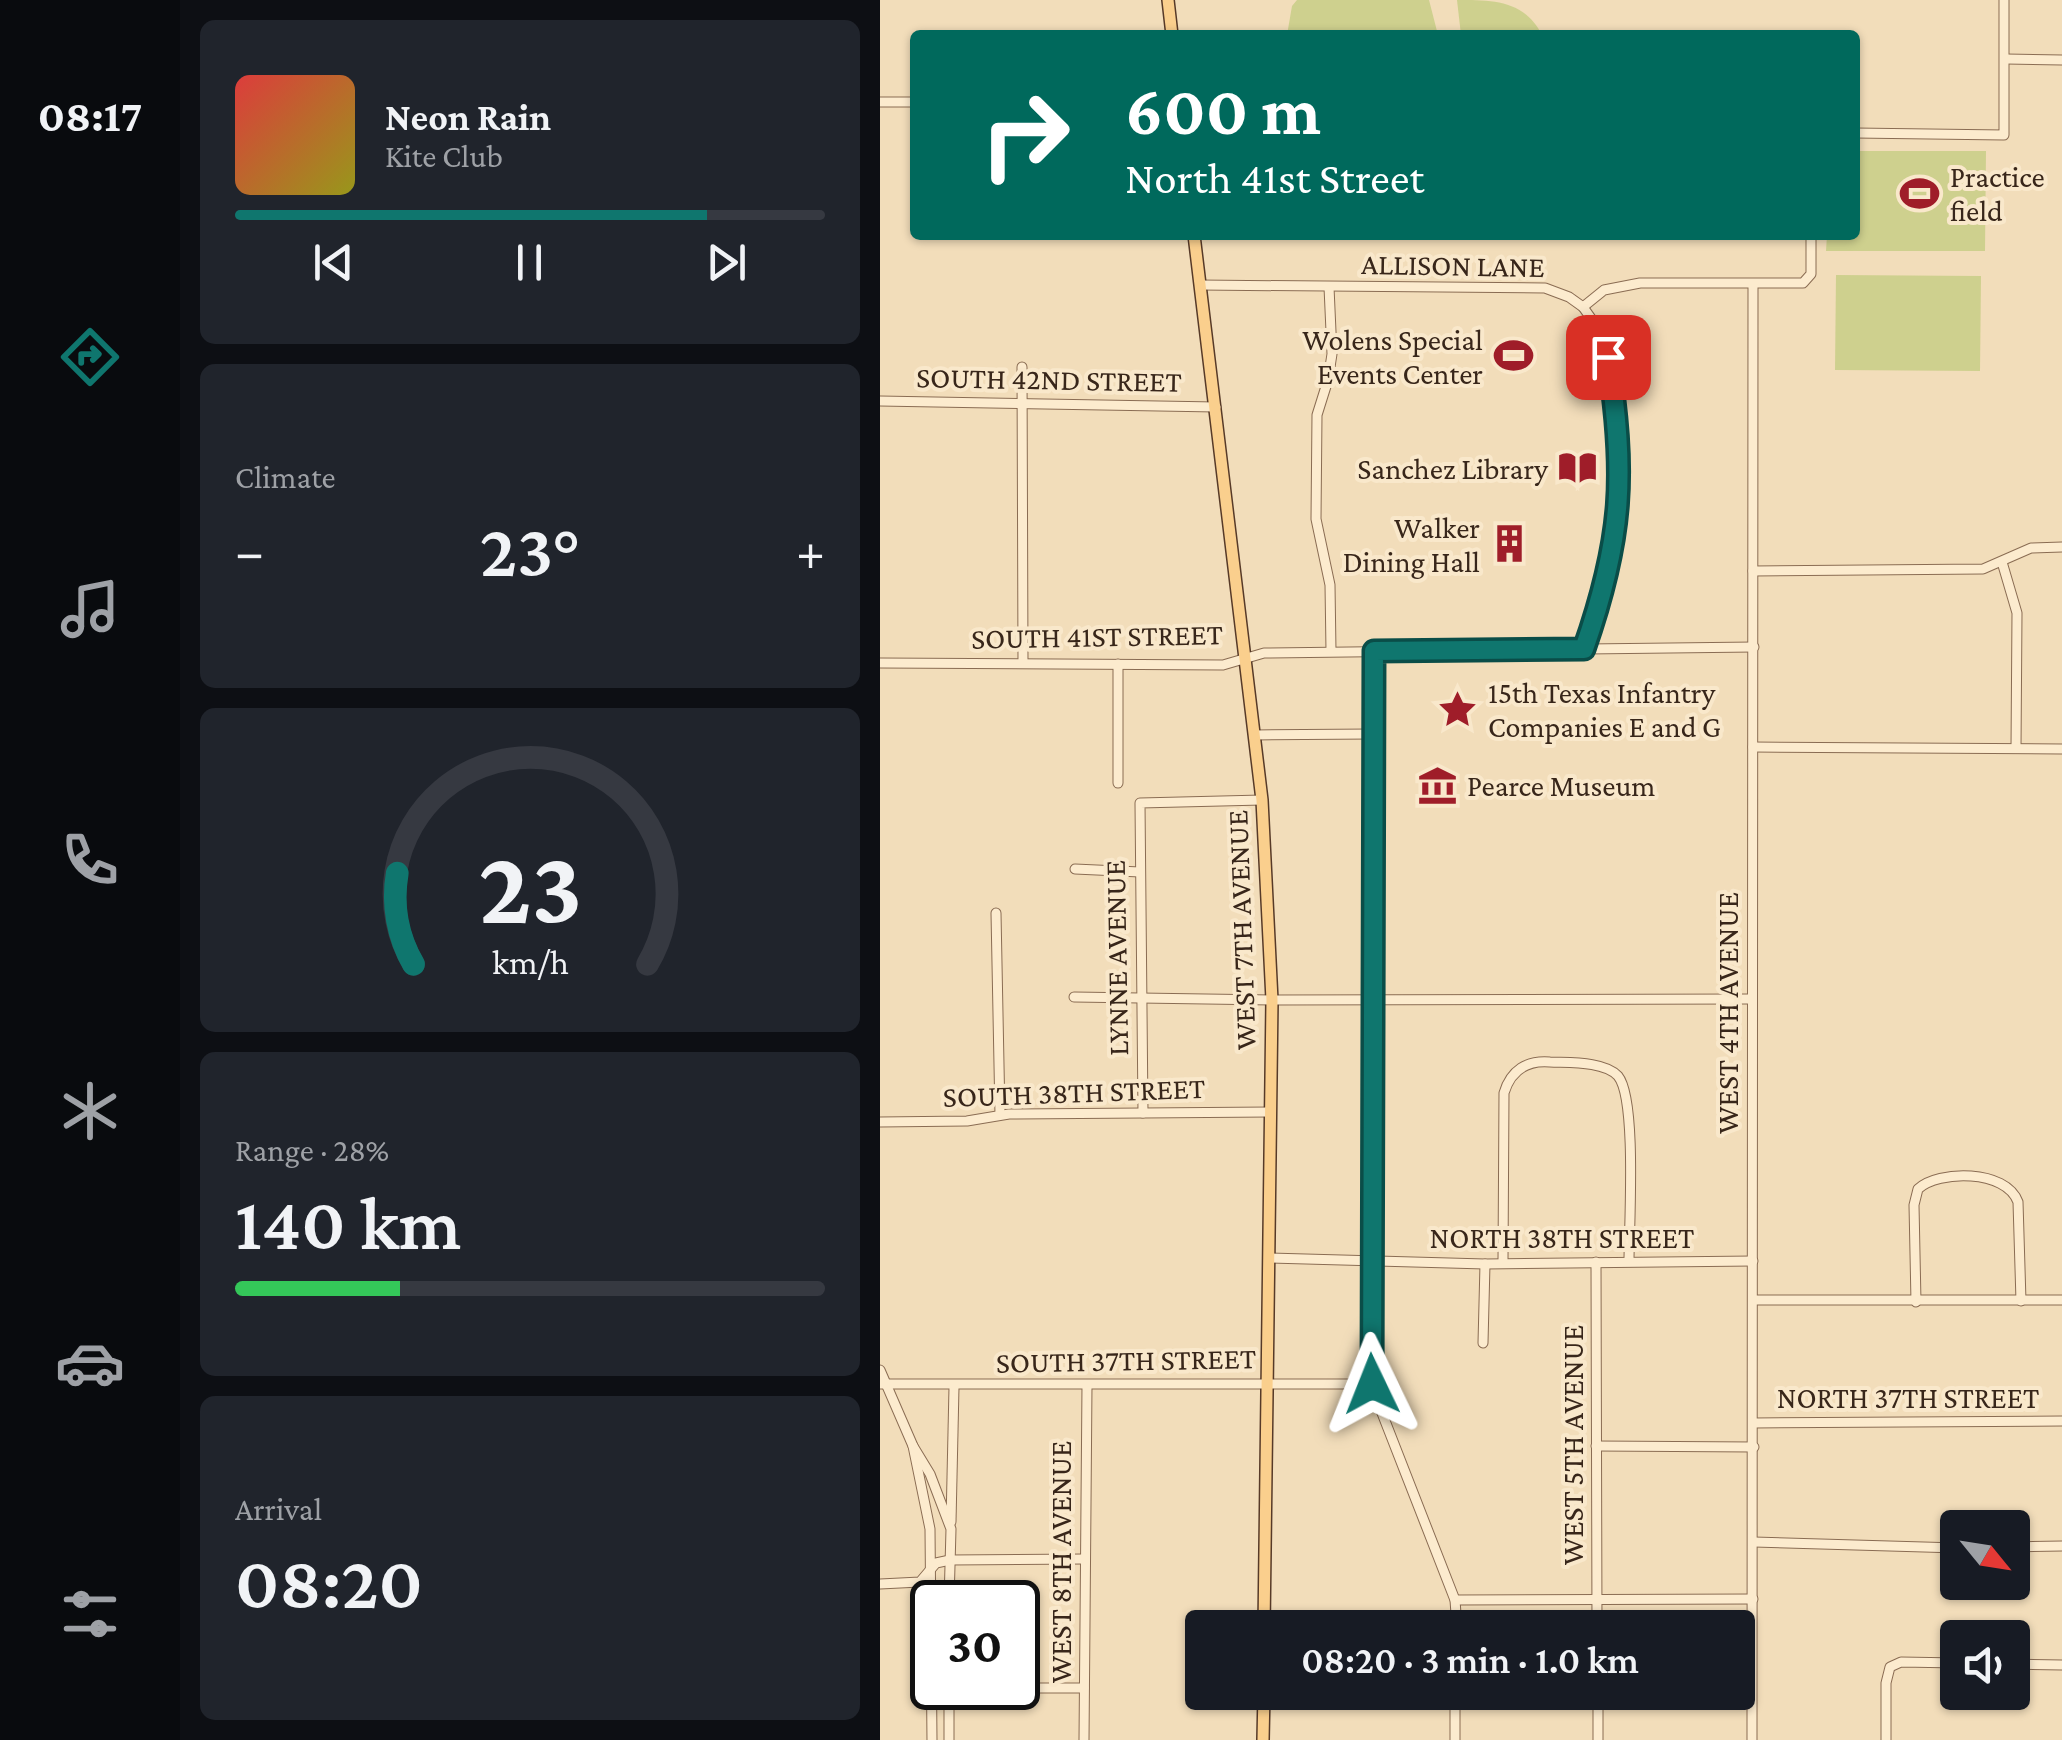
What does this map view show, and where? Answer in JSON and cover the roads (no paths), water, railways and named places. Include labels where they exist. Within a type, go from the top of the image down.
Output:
[{"type":"main road","points":[[1168,0],[1171,30]]},
{"type":"main road","name":"WEST 7TH AVENUE","points":[[1195,240],[1262,800],[1272,1000],[1264,1610]]},
{"type":"main road","points":[[1263,1740],[1264,1710]]},
{"type":"street","points":[[1860,134],[2004,134],[2004,0]]},
{"type":"street","points":[[2006,59],[2062,60]]},
{"type":"street","points":[[880,102],[910,102]]},
{"type":"street","name":"ALLISON LANE","points":[[1200,285],[1545,288],[1568,296],[1583,307],[1604,290],[1621,286],[1798,284],[1809,279],[1811,240]]},
{"type":"street","name":"WEST 4TH AVENUE","points":[[1752,285],[1752,1740]]},
{"type":"street","points":[[1328,287],[1332,354],[1316,415],[1316,519],[1330,586],[1331,651]]},
{"type":"street","points":[[1583,307],[1606,347],[1620,450],[1614,546],[1602,599],[1584,649]]},
{"type":"street","points":[[1022,367],[1023,662]]},
{"type":"street","name":"SOUTH 42ND STREET","points":[[880,401],[1216,407]]},
{"type":"street","points":[[1753,571],[1983,569],[2031,548],[2062,547]]},
{"type":"street","points":[[2002,562],[2017,613],[2016,748]]},
{"type":"street","name":"SOUTH 41ST STREET","points":[[880,663],[1223,664],[1244,657],[1331,651],[1754,646]]},
{"type":"street","points":[[1374,651],[1372,1384],[1457,1610]]},
{"type":"street","points":[[1118,664],[1118,783]]},
{"type":"street","points":[[1255,735],[1372,734]]},
{"type":"street","points":[[1753,748],[2062,749]]},
{"type":"street","name":"LYNNE AVENUE","points":[[1143,1113],[1140,803],[1262,800]]},
{"type":"street","points":[[1075,869],[1140,872]]},
{"type":"street","points":[[996,913],[1000,1115]]},
{"type":"street","points":[[1074,997],[1751,999]]},
{"type":"street","points":[[1503,1262],[1504,1093],[1511,1076],[1524,1065],[1541,1061],[1602,1068],[1617,1076],[1626,1091],[1629,1262]]},
{"type":"street","name":"SOUTH 38TH STREET","points":[[880,1122],[967,1121],[1000,1115],[1270,1112]]},
{"type":"street","points":[[1916,1302],[1914,1205],[1918,1189],[1932,1180],[1983,1176],[2003,1182],[2018,1202],[2021,1301]]},
{"type":"street","points":[[1270,1258],[1370,1262]]},
{"type":"street","name":"NORTH 38TH STREET","points":[[1370,1262],[1753,1262]]},
{"type":"street","name":"WEST 5TH AVENUE","points":[[1596,1262],[1597,1610]]},
{"type":"street","points":[[1484,1344],[1486,1264]]},
{"type":"street","points":[[1754,1300],[2062,1300]]},
{"type":"street","points":[[880,1370],[882,1384],[930,1474],[950,1529]]},
{"type":"street","name":"SOUTH 37TH STREET","points":[[882,1384],[1372,1384]]},
{"type":"street","name":"WEST 8TH AVENUE","points":[[1084,1740],[1087,1385]]},
{"type":"street","points":[[950,1580],[954,1387]]},
{"type":"street","name":"NORTH 37TH STREET","points":[[1754,1423],[2062,1421]]},
{"type":"street","points":[[913,1446],[928,1512],[930,1580]]},
{"type":"street","name":"NORTH 37TH STREET","points":[[1596,1446],[1754,1447]]},
{"type":"street","points":[[1754,1542],[1940,1547]]},
{"type":"street","points":[[2030,1547],[2062,1546]]},
{"type":"street","points":[[880,1584],[920,1582],[936,1563],[950,1560],[1085,1559]]},
{"type":"street","points":[[1456,1600],[1753,1599]]},
{"type":"street","points":[[1886,1740],[1887,1671],[1896,1663],[1940,1663]]},
{"type":"street","points":[[2030,1664],[2062,1665]]},
{"type":"street","points":[[1040,1688],[1084,1688]]},
{"type":"street","points":[[932,1710],[932,1740]]},
{"type":"street","points":[[948,1710],[949,1740]]},
{"type":"street","points":[[1455,1710],[1455,1740]]},
{"type":"street","points":[[1598,1710],[1598,1740]]},
{"type":"place","name":"Practice field","points":[[1920,193]]},
{"type":"place","name":"Wolens Special Events Center","points":[[1513,356]]},
{"type":"place","name":"Sanchez Library","points":[[1578,468]]},
{"type":"place","name":"Walker Dining Hall","points":[[1510,544]]},
{"type":"place","name":"15th Texas Infantry Companies E and G","points":[[1458,709]]},
{"type":"place","name":"Pearce Museum","points":[[1437,785]]}]
